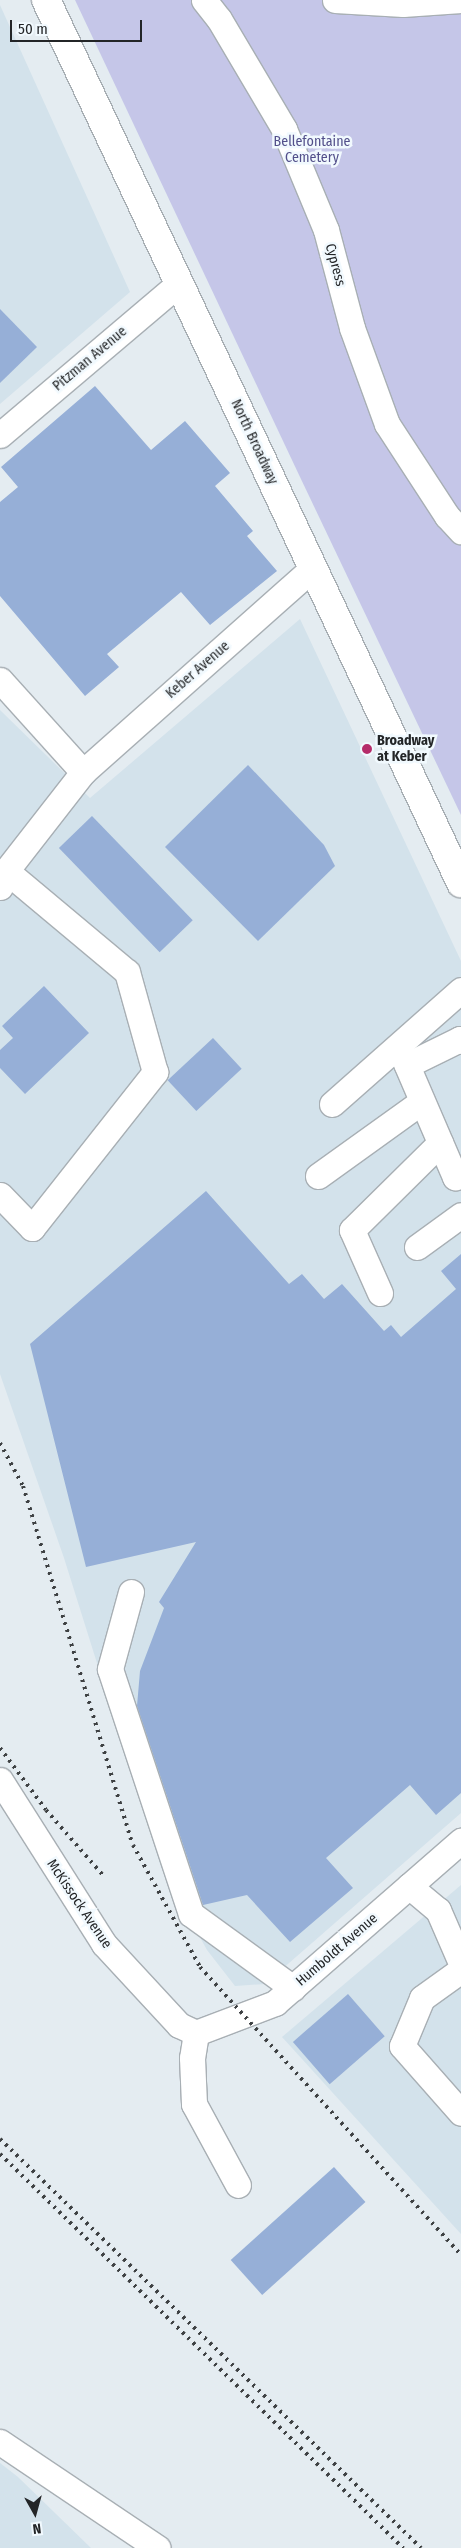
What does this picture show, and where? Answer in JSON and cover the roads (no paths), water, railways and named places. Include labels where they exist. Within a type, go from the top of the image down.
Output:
[{"type":"main road","name":"North Broadway","points":[[46,0],[461,883]]},
{"type":"street","name":"Cypress","points":[[204,0],[219,19],[284,129],[326,230],[352,328],[387,424],[448,516],[461,531]]},
{"type":"street","points":[[336,0],[403,4],[461,0]]},
{"type":"street","name":"Pitzman Avenue","points":[[0,435],[179,283]]},
{"type":"street","name":"Keber Avenue","points":[[3,879],[83,772],[313,568]]},
{"type":"street","points":[[0,680],[83,772]]},
{"type":"street","points":[[0,1195],[32,1228],[155,1072],[127,972],[3,879]]},
{"type":"street","points":[[332,1104],[403,1056],[461,990]]},
{"type":"street","points":[[403,1056],[460,1039],[461,1042]]},
{"type":"street","points":[[403,1056],[421,1102],[455,1177],[461,1173]]},
{"type":"street","points":[[318,1176],[421,1102]]},
{"type":"street","points":[[380,1294],[352,1230],[440,1143]]},
{"type":"street","points":[[417,1247],[461,1215]]},
{"type":"street","points":[[131,1592],[110,1669],[191,1914],[293,1988]]},
{"type":"street","name":"McKissock Avenue","points":[[0,1780],[104,1944],[179,2025],[196,2033]]},
{"type":"street","name":"Humboldt Avenue","points":[[196,2033],[275,2004],[409,1886],[459,1845]]},
{"type":"street","points":[[409,1886],[438,1910],[461,1963]]},
{"type":"street","points":[[461,1970],[422,1998],[402,2046],[461,2113]]},
{"type":"street","points":[[196,2033],[192,2058],[194,2104],[238,2184]]},
{"type":"street","points":[[0,2442],[158,2548]]},
{"type":"railway","points":[[0,1443],[23,1486],[133,1845],[200,1967],[461,2255]]},
{"type":"railway","points":[[0,1748],[46,1810],[103,1875]]},
{"type":"railway","points":[[0,2139],[421,2548]]},
{"type":"railway","points":[[0,2154],[403,2548]]},
{"type":"place","name":"Broadway at Keber","points":[[367,749]]},
{"type":"park label","name":"Bellefontaine Cemetery","points":[[312,150]]}]
